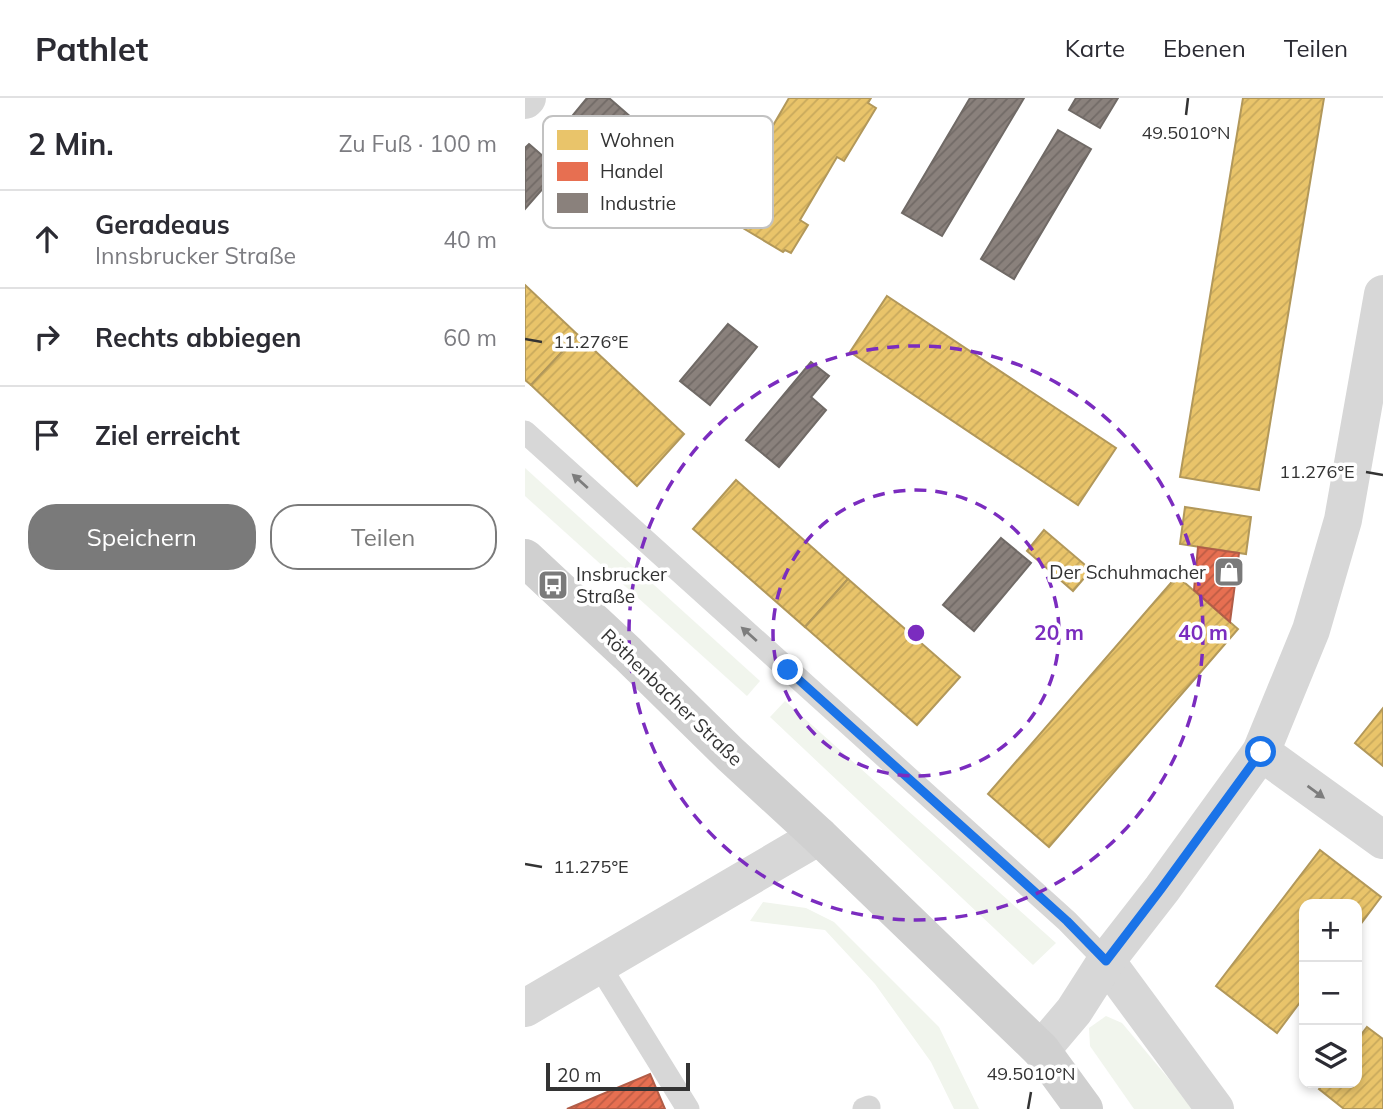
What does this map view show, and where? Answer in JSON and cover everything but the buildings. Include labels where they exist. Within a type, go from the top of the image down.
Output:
[{"type":"main road","name":"Röthenbacher Straße","points":[[525,558],[1041,1051],[1084,1109]]},
{"type":"street","points":[[1041,1051],[1075,1011],[1106,961],[1261,752],[1311,631],[1343,520],[1383,294]]},
{"type":"street","points":[[1261,752],[1383,840]]},
{"type":"street","points":[[525,1008],[819,836]]},
{"type":"street","points":[[1106,961],[1215,1109]]},
{"type":"lane","points":[[525,432],[1067,921],[1106,961]]},
{"type":"lane","points":[[599,965],[688,1109]]},
{"type":"shaded area","points":[[525,468],[760,681],[747,696],[525,496]]},
{"type":"shaded area","points":[[785,701],[1056,943],[1033,965],[770,717]]},
{"type":"shaded area","points":[[763,902],[806,908],[834,922],[939,1027],[979,1109],[954,1109],[931,1062],[875,984],[825,930],[750,921]]},
{"type":"shaded area","points":[[1106,1016],[1122,1023],[1194,1109],[1134,1109],[1090,1046],[1089,1028]]},
{"type":"place","name":"Der Schuhmacher","points":[[1229,572]]},
{"type":"place","name":"Insbrucker Straße","points":[[553,585]]},
{"type":"route","points":[[788,670],[1067,921],[1106,961],[1261,752]]}]
